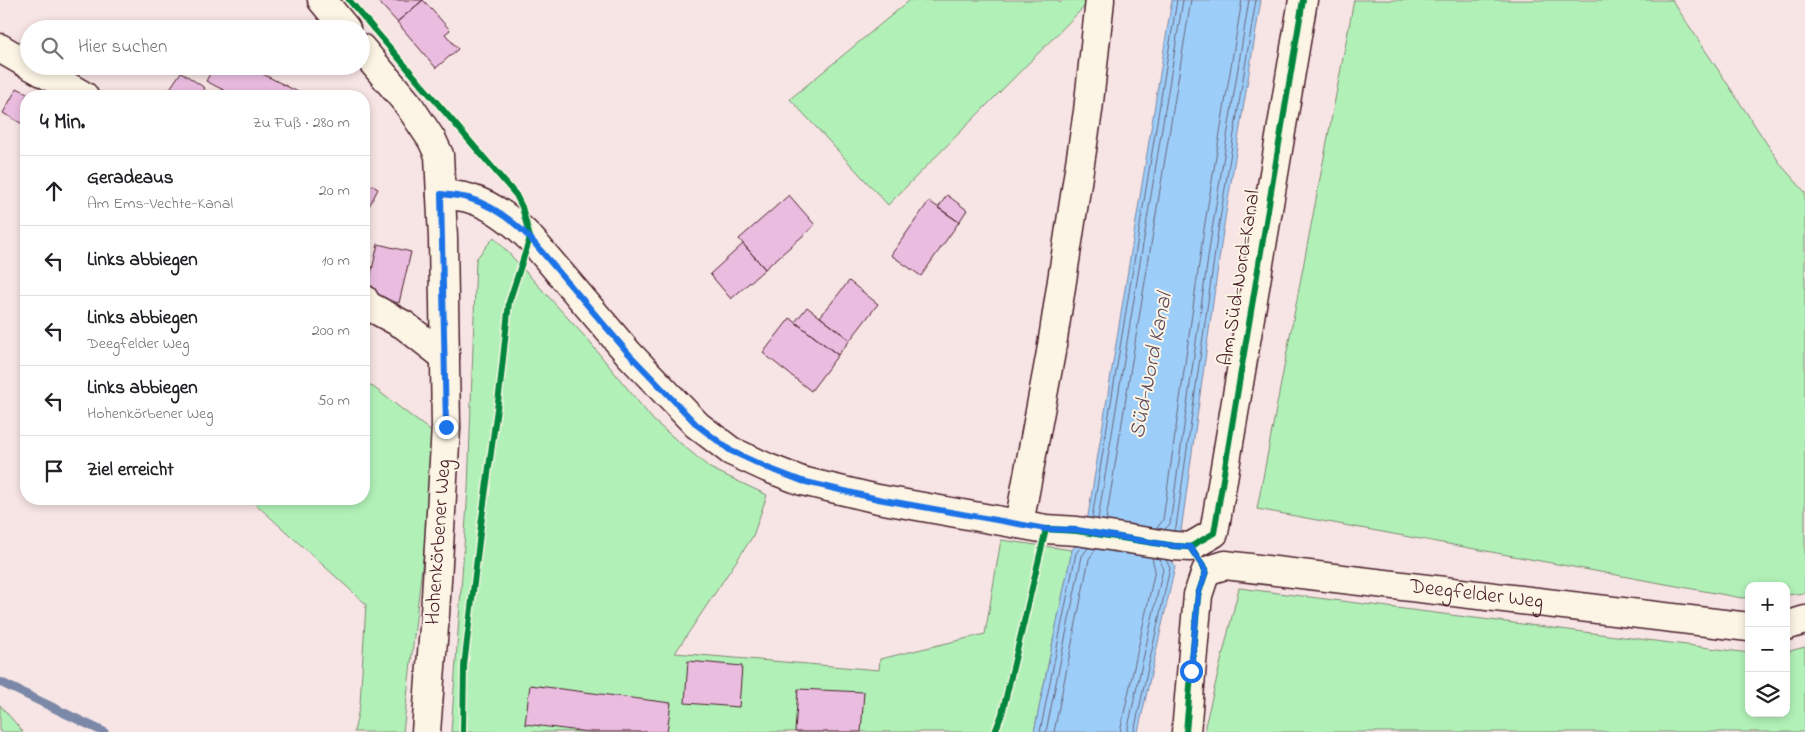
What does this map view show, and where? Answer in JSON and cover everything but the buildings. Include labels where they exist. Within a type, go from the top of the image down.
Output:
[{"type":"street","points":[[322,0],[339,20]]},
{"type":"street","points":[[441,194],[468,198],[491,207],[516,224],[636,361],[697,425],[731,451],[802,481],[878,499],[1019,524],[1054,333],[1088,111],[1100,0]]},
{"type":"street","name":"Am Süd-Nord-Kanal","points":[[1019,524],[1046,529],[1077,530],[1182,547],[1214,533],[1303,0]]},
{"type":"street","points":[[0,48],[20,59]]},
{"type":"street","name":"Hohenkörbener Weg","points":[[370,59],[408,104],[432,140],[439,155],[446,427],[426,732]]},
{"type":"street","points":[[47,75],[74,90]]},
{"type":"street","points":[[370,307],[404,325],[445,357]]},
{"type":"street","name":"Deegfelder Weg","points":[[1186,732],[1198,595],[1206,571],[1224,565],[1745,626]]},
{"type":"street","points":[[1790,625],[1805,620]]},
{"type":"green space","points":[[910,0],[1058,0],[1060,3],[1063,0],[1087,0],[1086,5],[888,205],[790,99]]},
{"type":"green space","points":[[1354,0],[1672,0],[1781,165],[1805,192],[1805,593],[1790,595],[1790,582],[1745,582],[1745,598],[1742,598],[1257,509]]},
{"type":"green space","points":[[494,237],[587,339],[654,421],[710,468],[767,495],[753,536],[675,653],[879,670],[880,659],[985,634],[1001,540],[1072,550],[1034,732],[451,732],[468,490],[476,259]]},
{"type":"green space","points":[[370,385],[437,436],[403,732],[354,732],[360,704],[366,604],[257,505],[370,505]]},
{"type":"green space","points":[[1239,588],[1745,652],[1745,717],[1790,717],[1790,651],[1805,647],[1805,732],[1205,732]]},
{"type":"green space","points":[[0,705],[23,732],[0,732]]},
{"type":"water","name":"Süd-Nord Kanal","points":[[1172,0],[1261,0],[1223,231],[1181,531],[1174,536],[1171,558],[1175,567],[1138,732],[1034,732],[1072,550],[1078,542],[1087,522]]},
{"type":"waterway","points":[[0,682],[104,732]]},
{"type":"cycle path","points":[[349,0],[366,20]]},
{"type":"cycle path","points":[[1190,547],[1214,533],[1303,0]]},
{"type":"cycle path","points":[[370,25],[516,195],[522,207],[530,238],[509,302],[464,666],[463,732]]},
{"type":"cycle path","points":[[995,732],[1002,714],[1046,529],[1077,531],[1190,547]]},
{"type":"cycle path","points":[[1186,732],[1198,595],[1206,571],[1190,547]]},
{"type":"route","points":[[446,427],[441,194],[468,198],[491,207],[516,224],[629,354],[697,425],[731,451],[802,481],[878,499],[1046,529],[1077,530],[1190,547],[1206,571],[1198,595],[1191,671]]}]
